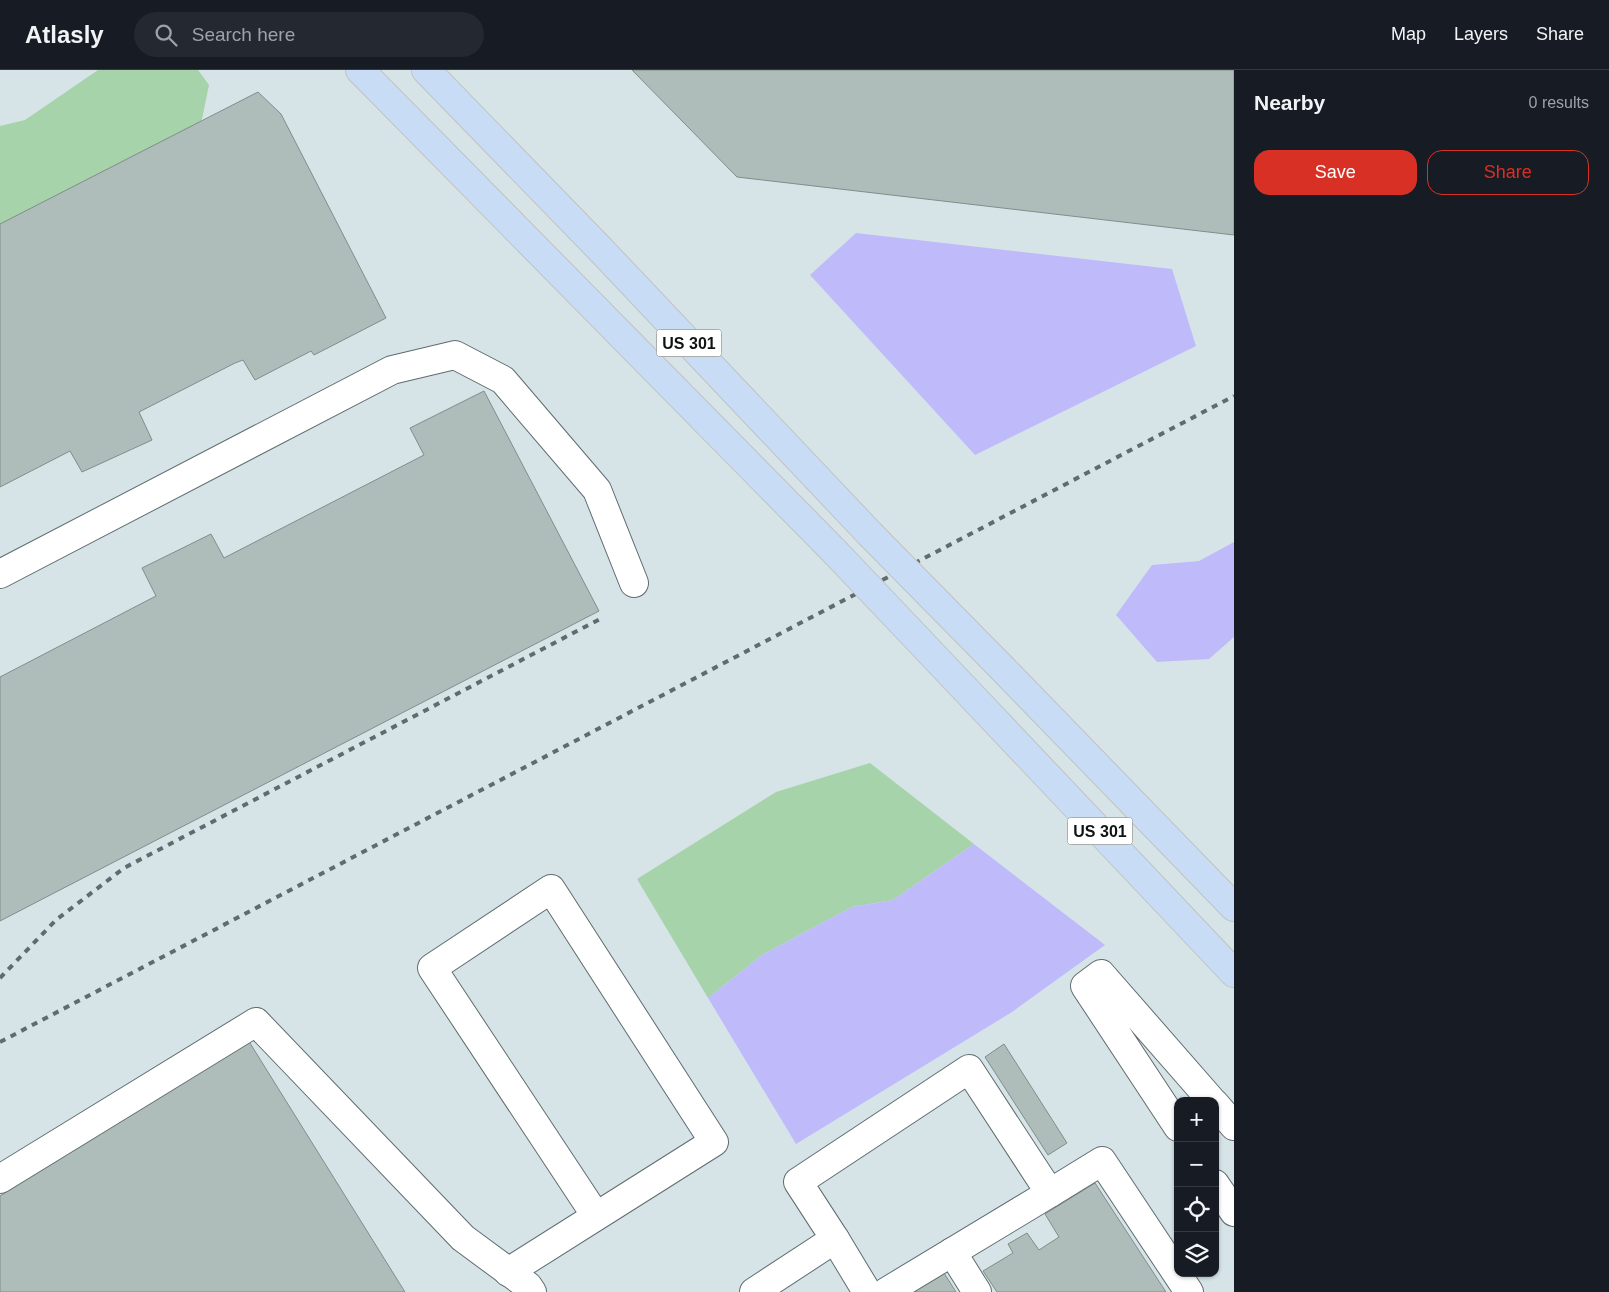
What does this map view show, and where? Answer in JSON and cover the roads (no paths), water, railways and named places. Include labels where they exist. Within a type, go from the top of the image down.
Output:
[{"type":"main road","name":"US 301","points":[[360,70],[835,552],[1234,973]]},
{"type":"main road","name":"US 301","points":[[426,70],[601,250],[870,534],[1234,907]]},
{"type":"lane","points":[[0,574],[392,370],[455,355],[503,380],[596,490],[634,583]]},
{"type":"lane","points":[[508,1272],[714,1142],[551,889],[432,968],[596,1216]]},
{"type":"lane","points":[[1174,1121],[1085,986],[1101,974],[1209,1097]]},
{"type":"lane","points":[[0,1178],[256,1022],[463,1238],[528,1286],[532,1292]]},
{"type":"lane","points":[[867,1292],[798,1182],[970,1069],[1050,1193]]},
{"type":"lane","points":[[1219,1109],[1234,1126]]},
{"type":"lane","points":[[886,1292],[1102,1161],[1189,1292]]},
{"type":"lane","points":[[1217,1187],[1234,1212]]},
{"type":"lane","points":[[754,1292],[835,1239]]},
{"type":"lane","points":[[952,1252],[977,1292]]},
{"type":"railway","points":[[0,1042],[1234,396]]},
{"type":"railway","points":[[0,978],[56,920],[124,868],[600,619]]}]
